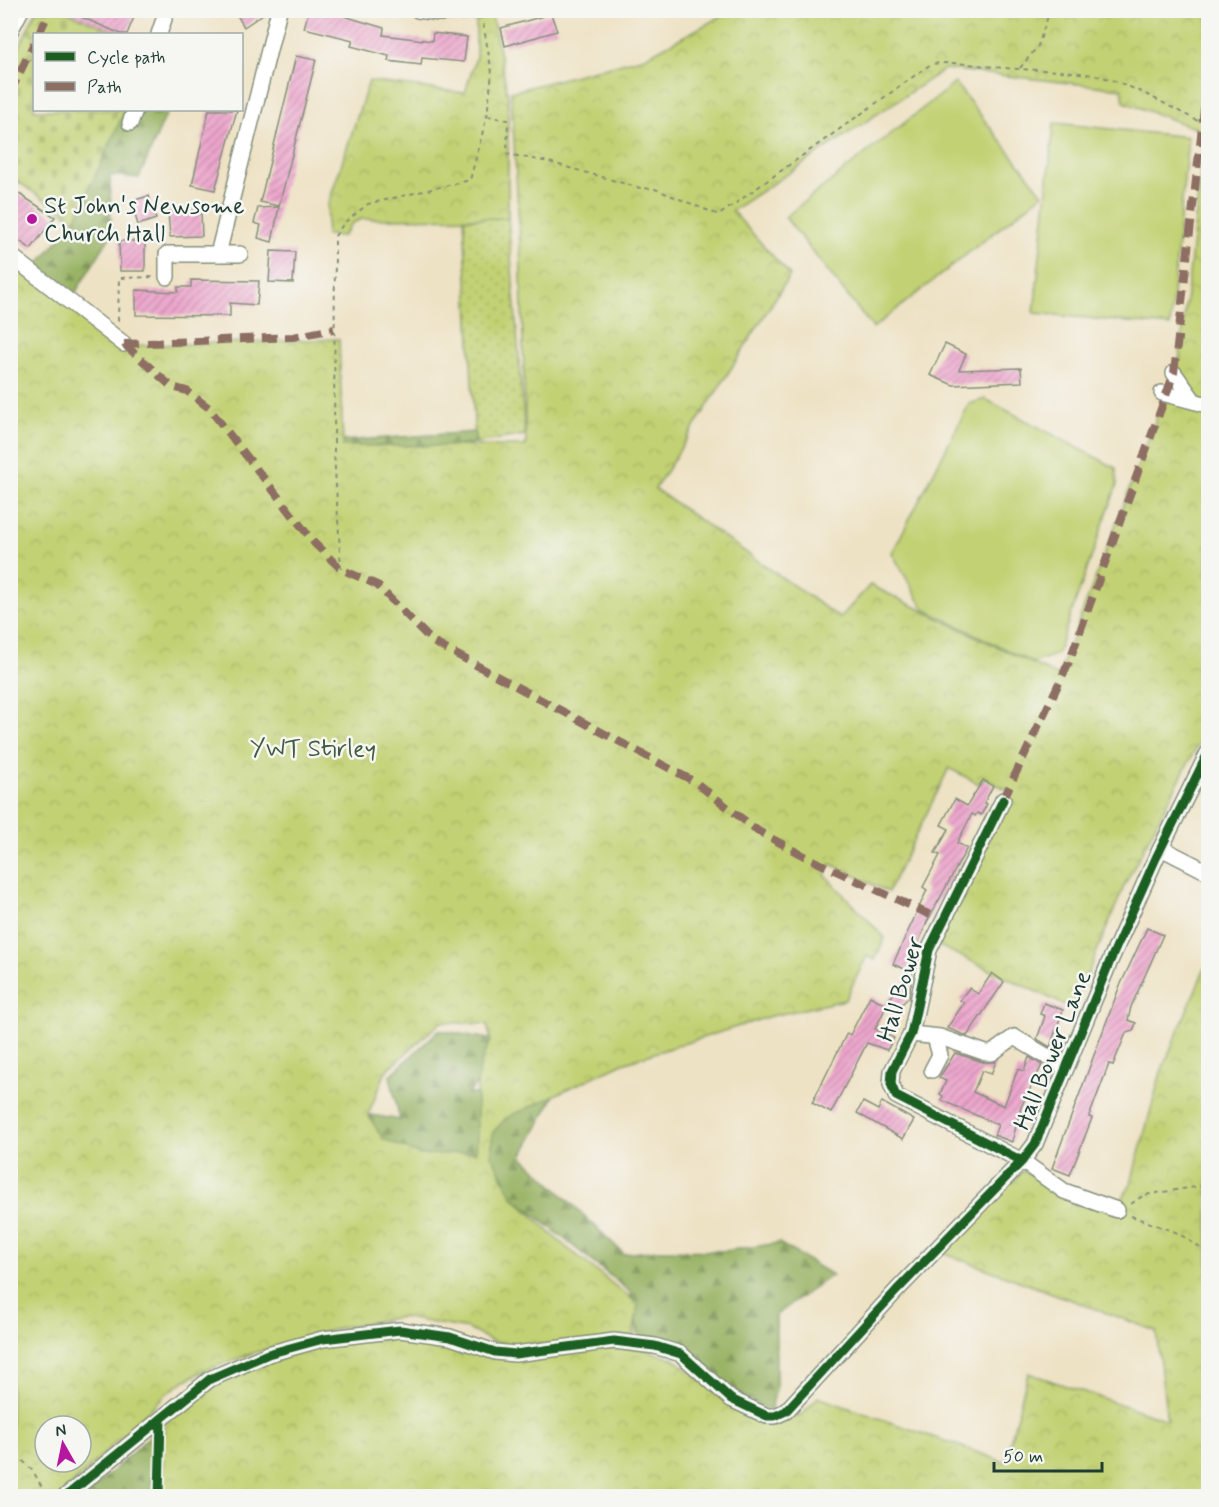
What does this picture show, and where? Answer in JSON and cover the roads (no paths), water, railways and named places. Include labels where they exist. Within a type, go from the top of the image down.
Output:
[{"type":"street","points":[[10,31],[21,10]]},
{"type":"street","points":[[159,33],[167,10]]},
{"type":"street","points":[[218,254],[279,10]]},
{"type":"street","points":[[418,10],[440,13],[481,11]]},
{"type":"street","points":[[167,277],[167,254],[240,254]]},
{"type":"street","points":[[10,255],[121,341]]},
{"type":"street","points":[[1174,373],[1201,403]]},
{"type":"street","points":[[1162,393],[1201,403]]},
{"type":"street","name":"Hall Bower Lane","points":[[66,1497],[210,1379],[268,1354],[323,1339],[400,1330],[450,1337],[495,1352],[515,1354],[614,1341],[655,1346],[681,1354],[731,1399],[766,1416],[776,1416],[786,1411],[897,1290],[1022,1161],[1035,1144],[1065,1067],[1161,848],[1209,753]]},
{"type":"street","name":"Hall Bower","points":[[1003,800],[929,950],[911,1034],[892,1071],[891,1084],[896,1096],[1022,1161]]},
{"type":"street","points":[[1161,848],[1204,870]]},
{"type":"street","points":[[911,1034],[935,1036],[986,1053],[992,1053],[1014,1037],[1065,1067]]},
{"type":"street","points":[[932,1070],[940,1055],[935,1036]]},
{"type":"street","points":[[1022,1161],[1064,1191],[1117,1210]]},
{"type":"place","name":"St John's Newsome Church Hall","points":[[32,219]]},
{"type":"park label","name":"YWT Stirley","points":[[313,748]]}]
